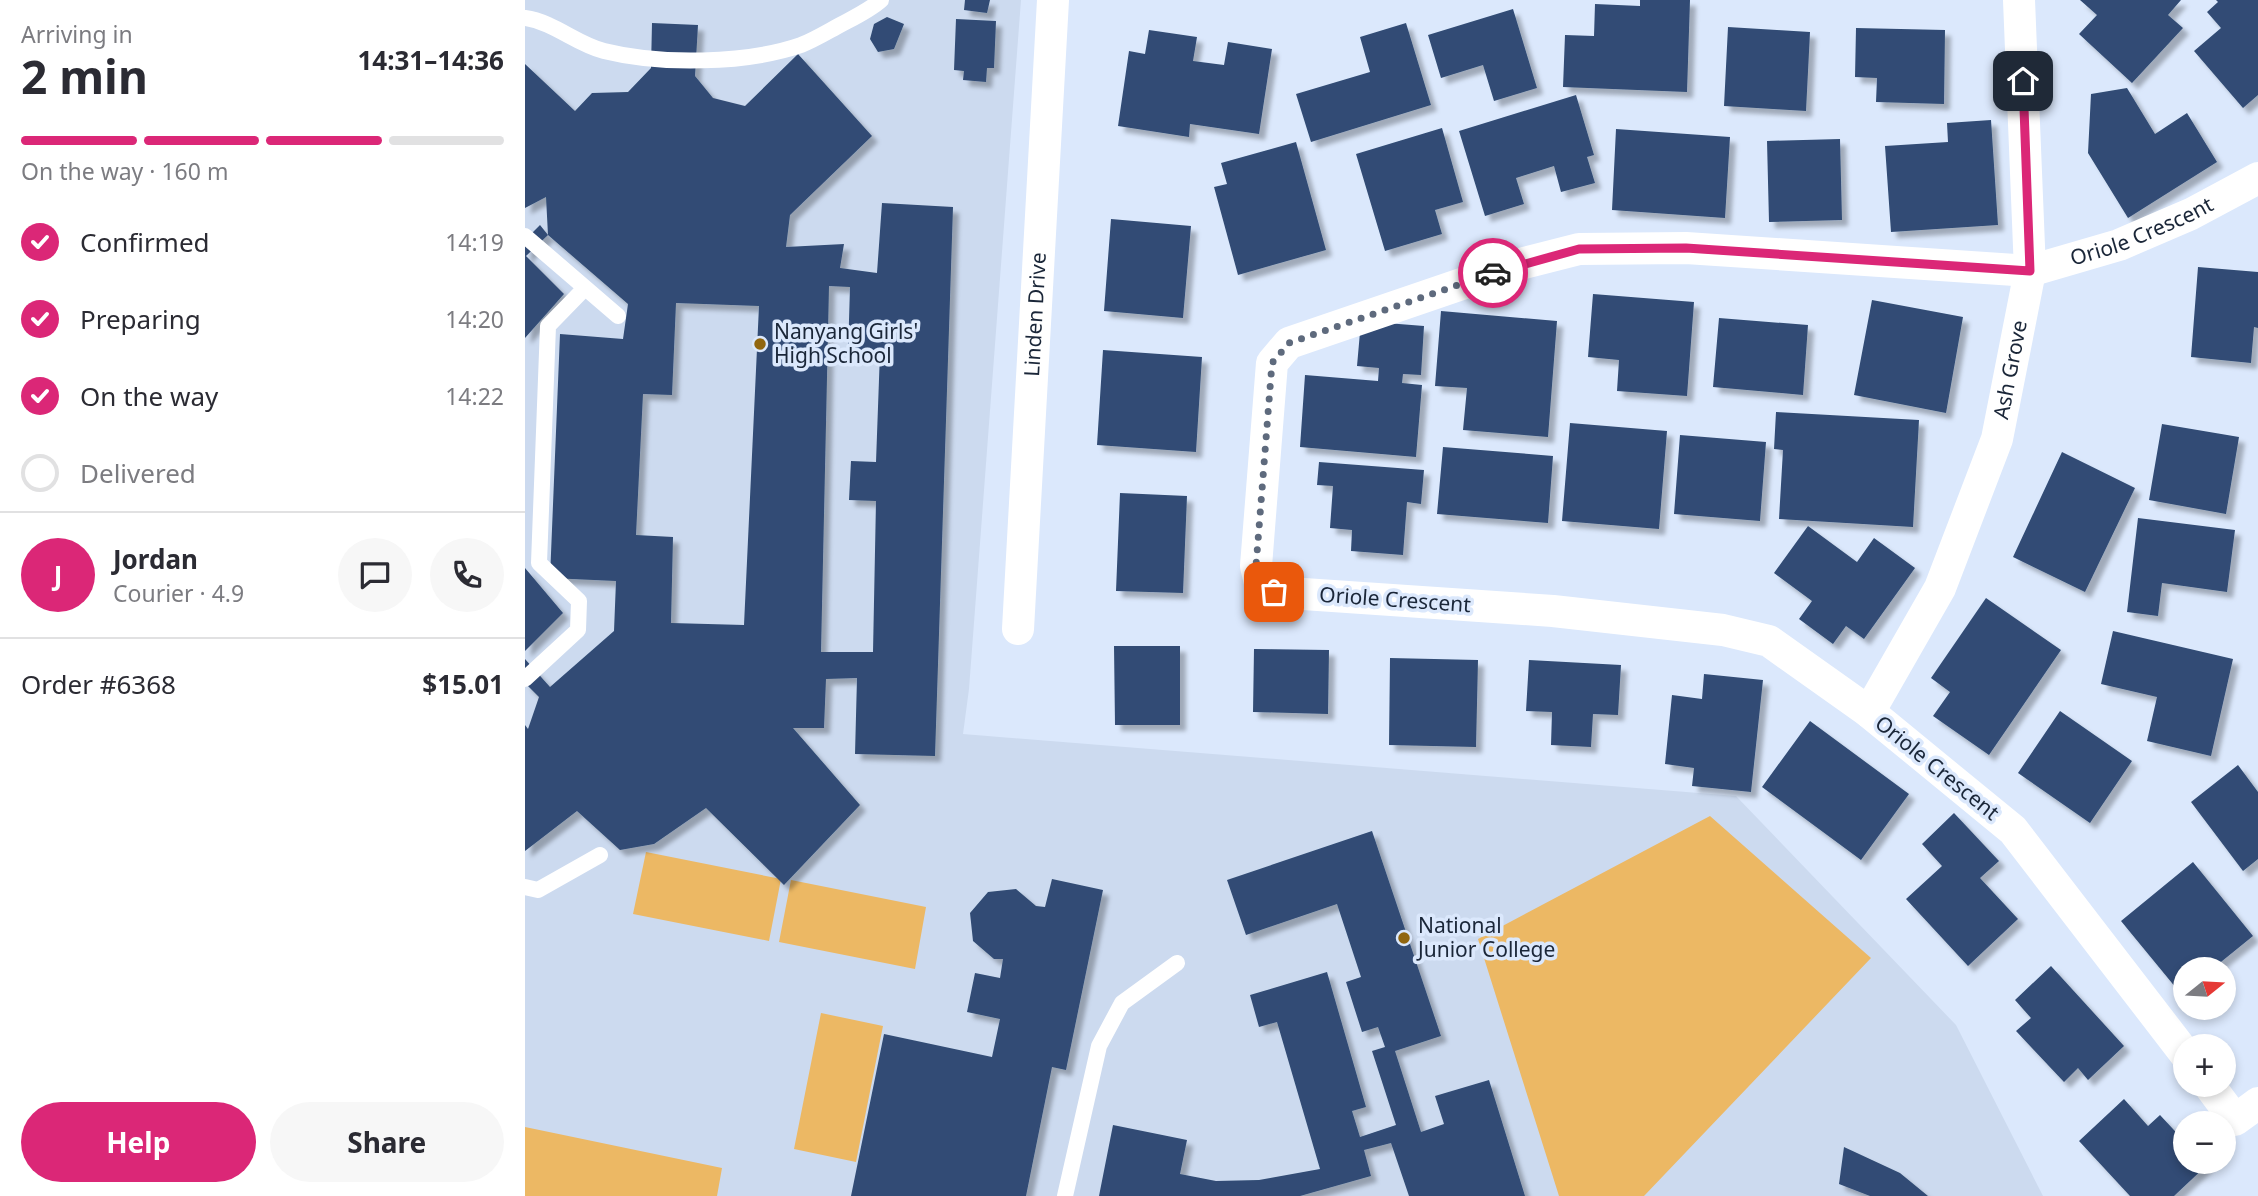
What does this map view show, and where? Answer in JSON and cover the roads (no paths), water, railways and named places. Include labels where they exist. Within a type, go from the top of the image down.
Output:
[{"type":"street","name":"Linden Drive","points":[[1018,629],[1053,0]]},
{"type":"street","name":"Ash Grove","points":[[1868,712],[1940,588],[1997,439],[2030,271],[2019,0]]},
{"type":"street","name":"Oriole Crescent","points":[[2173,1038],[2013,830],[1868,712],[1769,641],[1723,630],[1553,611],[1274,592],[1260,583],[1256,566],[1272,363],[1289,343],[1520,264],[1579,249],[1686,248],[2030,271],[2119,245],[2191,214],[2257,181]]},
{"type":"street","points":[[2218,1097],[2235,1120],[2258,1103]]},
{"type":"lane","points":[[525,18],[542,21],[600,50],[642,59],[729,59],[772,53],[803,44],[850,20],[881,0]]},
{"type":"lane","points":[[525,236],[618,316]]},
{"type":"lane","points":[[525,679],[578,630],[579,601],[540,564],[548,326],[585,288]]},
{"type":"lane","points":[[525,887],[538,890],[600,855]]},
{"type":"lane","points":[[1065,1196],[1099,1046],[1122,1003],[1177,963]]},
{"type":"place","name":"Nanyang Girls' High School","points":[[760,344]]},
{"type":"place","name":"National Junior College","points":[[1404,938]]}]
